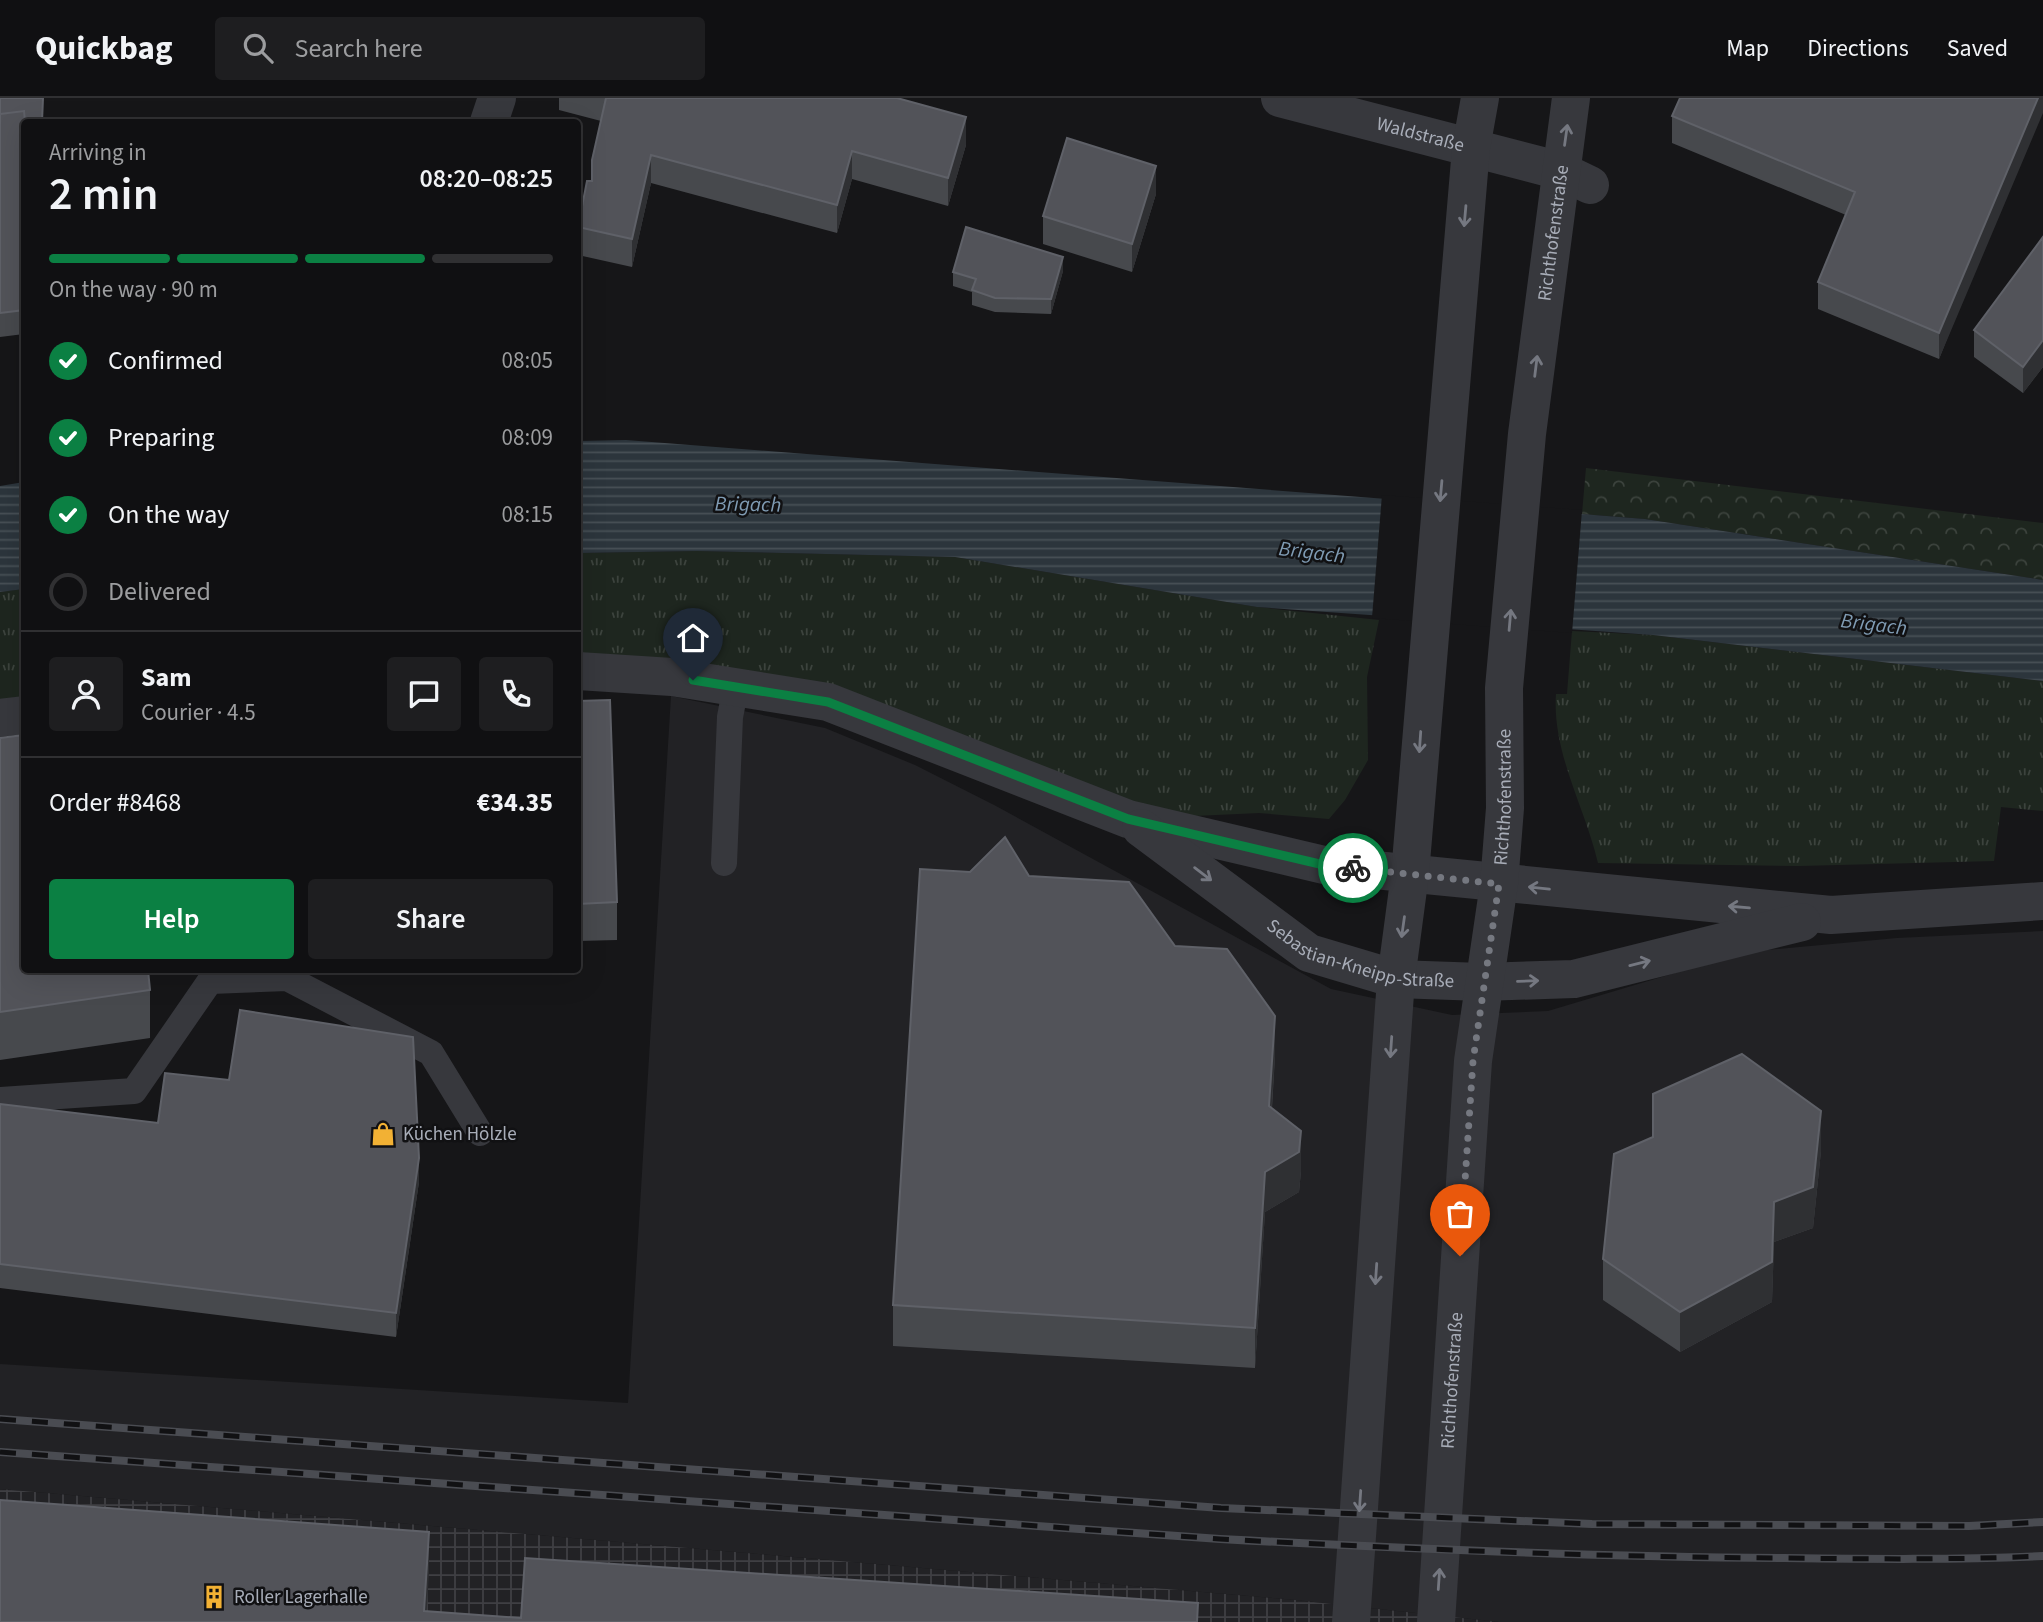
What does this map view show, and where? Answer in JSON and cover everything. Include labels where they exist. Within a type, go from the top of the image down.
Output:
[{"type":"street","points":[[490,119],[496,98]]},
{"type":"street","name":"Waldstraße","points":[[1280,98],[1576,178]]},
{"type":"street","points":[[1351,1622],[1396,979],[1410,874],[1424,682],[1471,148],[1480,98]]},
{"type":"street","name":"Richthofenstraße","points":[[1436,1622],[1473,1061],[1482,982],[1499,884],[1505,808],[1504,688],[1527,434],[1576,178],[1571,98]]},
{"type":"street","name":"Sebastian-Kneipp-Straße","points":[[581,671],[672,677],[736,685],[828,702],[1128,819],[1324,865],[1831,915],[2043,901]]},
{"type":"street","points":[[0,718],[21,715]]},
{"type":"street","name":"Sebastian-Kneipp-Straße","points":[[1128,819],[1308,953],[1396,979],[1482,982],[1574,979],[1831,915]]},
{"type":"lane","points":[[724,863],[730,717],[736,685]]},
{"type":"lane","points":[[0,1100],[134,1091],[210,981],[246,974],[287,978],[430,1053],[480,1133]]},
{"type":"shaded area","points":[[671,696],[825,728],[915,765],[996,806],[1331,989],[1452,1015],[1548,1011],[1745,952],[1897,938],[2043,931],[2043,1622],[1499,1622],[1295,1600],[0,1489],[0,1364],[628,1403]]},
{"type":"shaded area","points":[[0,1489],[1295,1600],[1499,1622],[0,1622]]},
{"type":"green space","points":[[1586,468],[2043,523],[2043,580],[1645,519],[1582,514]]},
{"type":"green space","points":[[697,551],[955,557],[1257,607],[1379,620],[1367,677],[1368,760],[1345,800],[1329,819],[1259,813],[1128,819],[828,702],[581,671],[581,553]]},
{"type":"green space","points":[[21,589],[21,715],[0,718],[0,592]]},
{"type":"green space","points":[[1572,631],[1653,635],[2043,681],[2043,811],[2001,807],[1994,861],[1798,866],[1598,863],[1564,759],[1556,716],[1556,694],[1567,694]]},
{"type":"water","name":"Brigach","points":[[626,440],[1645,519],[2043,580],[2043,681],[1653,635],[1257,607],[955,557],[697,551],[581,553],[581,441]]},
{"type":"water","points":[[21,482],[21,589],[0,592],[0,486]]},
{"type":"pier","points":[[1382,495],[1582,510],[1572,633],[1372,618]]},
{"type":"building","points":[[0,98],[43,98],[42,119],[25,119],[24,111],[0,114]]},
{"type":"building","points":[[606,98],[897,98],[966,117],[948,178],[852,151],[837,205],[651,155],[632,239],[581,228],[587,181],[592,181],[592,160]]},
{"type":"building","points":[[1680,98],[2038,98],[1939,333],[1818,282],[1855,192],[1672,116]]},
{"type":"building","points":[[24,111],[25,119],[21,119],[21,310],[0,313],[0,114]]},
{"type":"building","points":[[1067,138],[1156,166],[1132,244],[1043,216]]},
{"type":"building","points":[[966,227],[1063,257],[1051,299],[995,298],[972,290],[976,279],[953,272]]},
{"type":"building","points":[[2043,237],[2043,340],[2023,367],[1974,330]]},
{"type":"building","points":[[610,700],[617,902],[581,904],[581,701]]},
{"type":"building","points":[[21,735],[21,973],[148,973],[150,990],[0,1012],[0,738]]},
{"type":"building","points":[[1005,837],[1029,876],[1129,882],[1175,946],[1227,949],[1275,1016],[1269,1106],[1301,1131],[1299,1152],[1265,1172],[1255,1328],[893,1305],[920,869],[970,872]]},
{"type":"building","points":[[240,1010],[413,1037],[419,1158],[396,1313],[0,1264],[0,1104],[158,1123],[165,1073],[229,1080]]},
{"type":"building","points":[[1742,1054],[1821,1111],[1813,1187],[1774,1202],[1772,1262],[1680,1312],[1603,1259],[1614,1154],[1653,1137],[1653,1094]]},
{"type":"building","points":[[0,1500],[429,1532],[424,1611],[521,1618],[525,1558],[1198,1603],[1197,1622],[0,1622]]},
{"type":"railway","points":[[0,1419],[1221,1508],[1592,1524],[1969,1526],[2043,1522]]},
{"type":"railway","points":[[0,1452],[1290,1543],[1713,1557],[1913,1559],[2043,1556]]},
{"type":"way so far","points":[[1353,868],[1499,884],[1482,982],[1473,1061],[1460,1256]]},
{"type":"place","name":"Küchen Hölzle","points":[[383,1134]]},
{"type":"place","name":"Roller Lagerhalle","points":[[214,1597]]},
{"type":"route","points":[[693,680],[828,702],[1128,819],[1324,865],[1353,868]]}]
